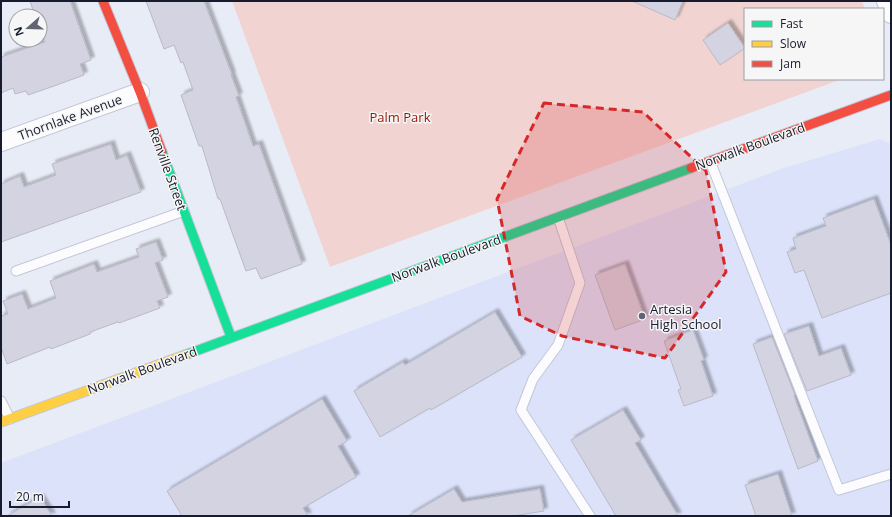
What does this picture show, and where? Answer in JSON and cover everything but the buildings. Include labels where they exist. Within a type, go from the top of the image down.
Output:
[{"type":"main road","name":"Renville Street","points":[[103,1],[140,92],[231,337]]},
{"type":"main road","name":"Norwalk Boulevard","points":[[5,420],[891,95]]},
{"type":"street","points":[[886,1],[891,14]]},
{"type":"street","name":"Thornlake Avenue","points":[[1,142],[140,92]]},
{"type":"lane","points":[[710,161],[839,490],[891,474]]},
{"type":"lane","points":[[16,271],[184,211]]},
{"type":"lane","points":[[558,217],[580,283],[558,345],[533,379],[521,410],[590,516]]},
{"type":"lane","points":[[1,401],[5,420]]},
{"type":"highlighted area","points":[[544,103],[643,112],[706,171],[726,272],[665,358],[562,336],[520,316],[497,199]]},
{"type":"shaded area","name":"Artesia High School","points":[[880,139],[891,144],[891,516],[1,516],[1,463],[784,168]]},
{"type":"green space","name":"Palm Park","points":[[232,1],[862,1],[865,8],[744,8],[744,80],[839,80],[330,267]]},
{"type":"traffic: fast","points":[[162,152],[231,337]]},
{"type":"traffic: fast","points":[[185,355],[691,168]]},
{"type":"traffic: slow","points":[[1,422],[185,355]]},
{"type":"traffic: jam","points":[[103,1],[140,92],[162,152]]},
{"type":"traffic: jam","points":[[691,168],[891,95]]},
{"type":"place","name":"Artesia High School","points":[[642,316]]}]
